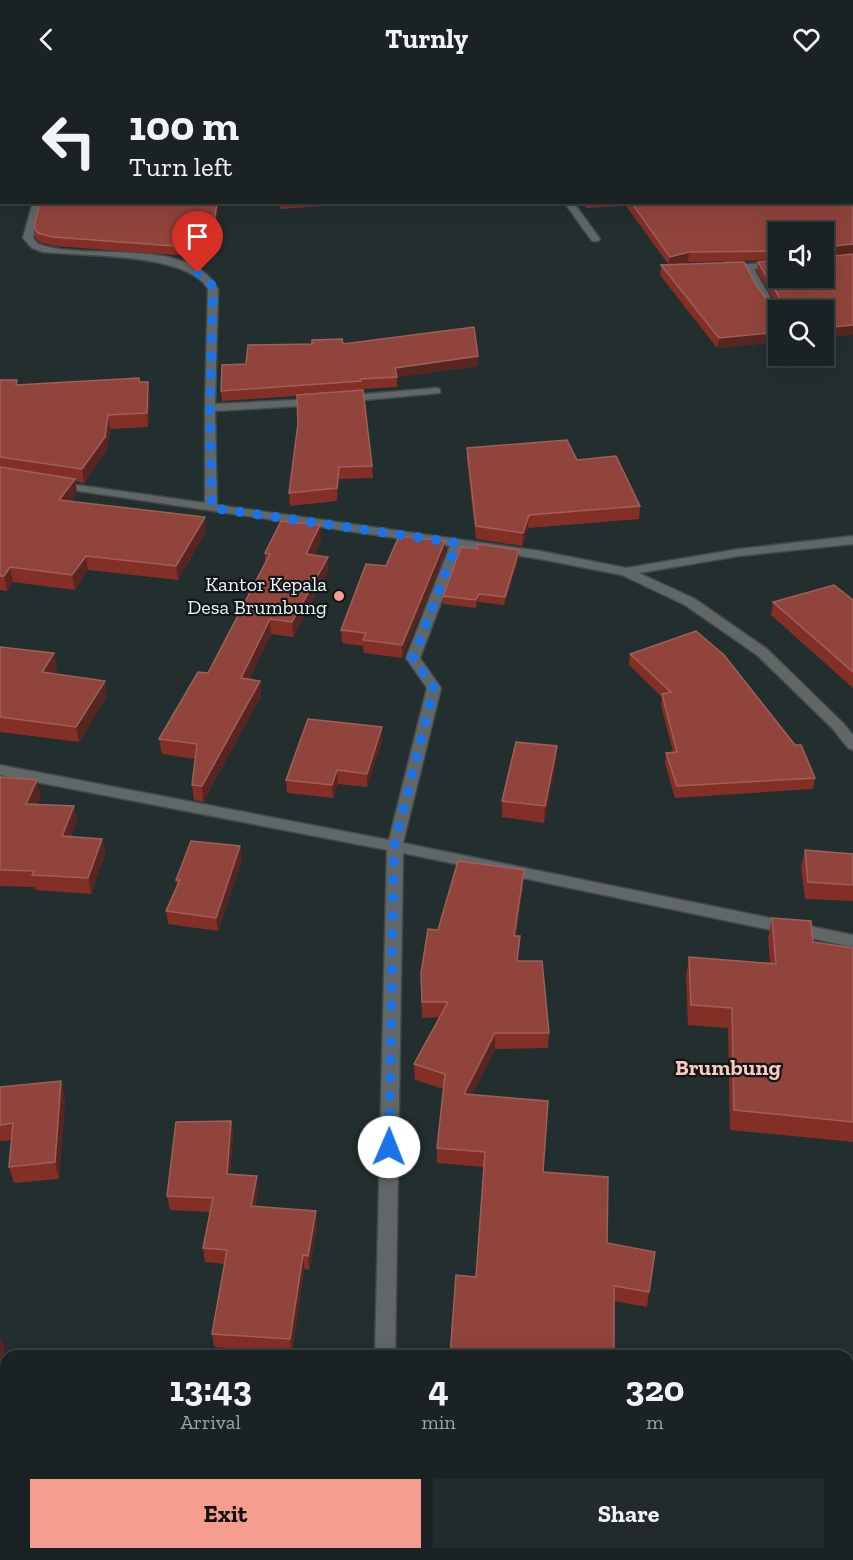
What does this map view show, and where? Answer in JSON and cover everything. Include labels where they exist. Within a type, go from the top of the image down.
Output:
[{"type":"street","points":[[36,204],[28,238],[35,246],[44,249],[187,266],[209,280],[213,289],[210,408],[212,508]]},
{"type":"street","points":[[569,204],[595,239]]},
{"type":"street","points":[[714,264],[748,267],[768,266]]},
{"type":"street","points":[[748,267],[768,303]]},
{"type":"street","points":[[210,408],[436,391]]},
{"type":"street","points":[[47,483],[540,555],[626,572],[690,602],[762,652],[838,726],[853,745]]},
{"type":"street","points":[[626,572],[695,557],[752,549],[853,540]]},
{"type":"street","points":[[384,1350],[394,846],[434,688],[413,658],[457,543]]},
{"type":"street","points":[[0,770],[394,846],[853,941]]},
{"type":"building","points":[[40,204],[217,204],[211,245],[174,246],[53,237],[38,233],[34,228]]},
{"type":"building","points":[[632,204],[720,204],[853,204],[853,244],[834,246],[834,222],[768,222],[768,251],[689,252],[670,257]]},
{"type":"building","points":[[853,254],[853,325],[834,327],[834,300],[781,300],[774,288],[834,288],[834,256]]},
{"type":"building","points":[[768,261],[768,279],[758,262]]},
{"type":"building","points":[[744,262],[768,301],[768,333],[719,338],[661,265]]},
{"type":"building","points":[[474,327],[478,356],[395,368],[397,377],[221,391],[222,365],[246,364],[248,345],[312,344],[312,340],[342,339],[343,344]]},
{"type":"building","points":[[139,378],[139,382],[148,382],[147,413],[108,415],[105,437],[82,469],[0,457],[0,380],[17,380],[16,385]]},
{"type":"building","points":[[363,390],[372,466],[339,467],[337,488],[289,493],[298,424],[297,395]]},
{"type":"building","points":[[567,440],[577,460],[616,456],[640,506],[529,515],[523,533],[476,526],[467,448]]},
{"type":"building","points":[[0,467],[75,479],[59,500],[205,517],[176,566],[86,556],[72,575],[10,567],[4,576],[0,576]]},
{"type":"building","points":[[281,521],[320,525],[306,554],[328,557],[292,622],[270,619],[241,678],[260,681],[202,786],[192,785],[197,744],[159,739],[198,672],[208,673],[270,554],[265,553]]},
{"type":"building","points":[[399,536],[445,541],[402,645],[363,640],[366,633],[341,630],[366,564],[386,566]]},
{"type":"building","points":[[477,544],[519,550],[505,597],[479,594],[476,600],[443,596],[461,547],[478,549]]},
{"type":"building","points":[[834,585],[853,600],[853,672],[773,602]]},
{"type":"building","points":[[696,631],[724,655],[795,745],[801,745],[815,778],[677,786],[666,753],[677,752],[662,694],[671,692],[630,654]]},
{"type":"building","points":[[0,647],[54,653],[42,672],[105,681],[76,727],[0,717]]},
{"type":"building","points":[[308,719],[382,727],[367,774],[337,770],[332,785],[286,780]]},
{"type":"building","points":[[516,742],[557,746],[545,806],[502,801]]},
{"type":"building","points":[[0,777],[37,780],[26,804],[74,806],[62,836],[102,839],[88,878],[32,875],[34,871],[0,870]]},
{"type":"building","points":[[191,841],[240,846],[216,918],[166,911],[180,880],[176,880]]},
{"type":"building","points":[[805,850],[853,854],[853,885],[808,882]]},
{"type":"building","points":[[458,861],[524,870],[514,936],[520,936],[517,961],[542,961],[549,1033],[495,1033],[464,1094],[548,1101],[543,1172],[608,1177],[607,1243],[655,1252],[649,1292],[614,1286],[614,1350],[450,1350],[456,1275],[476,1277],[485,1152],[437,1148],[445,1074],[414,1064],[448,1002],[422,1002],[421,973],[428,929],[438,930]]},
{"type":"building","points":[[772,918],[811,921],[813,942],[853,948],[853,1122],[734,1110],[732,1008],[691,1005],[689,957],[776,964]]},
{"type":"building","points":[[61,1081],[55,1162],[9,1167],[13,1123],[0,1125],[0,1087]]},
{"type":"building","points":[[231,1121],[227,1174],[257,1176],[251,1206],[316,1211],[308,1256],[303,1255],[290,1339],[212,1334],[227,1250],[203,1248],[213,1198],[167,1196],[176,1122]]},
{"type":"place","name":"Kantor Kepala Desa Brumbung","points":[[339,596]]},
{"type":"district","name":"Brumbung","points":[[728,1067]]},
{"type":"route","points":[[198,273],[209,280],[213,289],[210,408],[212,508],[457,543],[413,658],[434,688],[394,846],[389,1147]]}]
